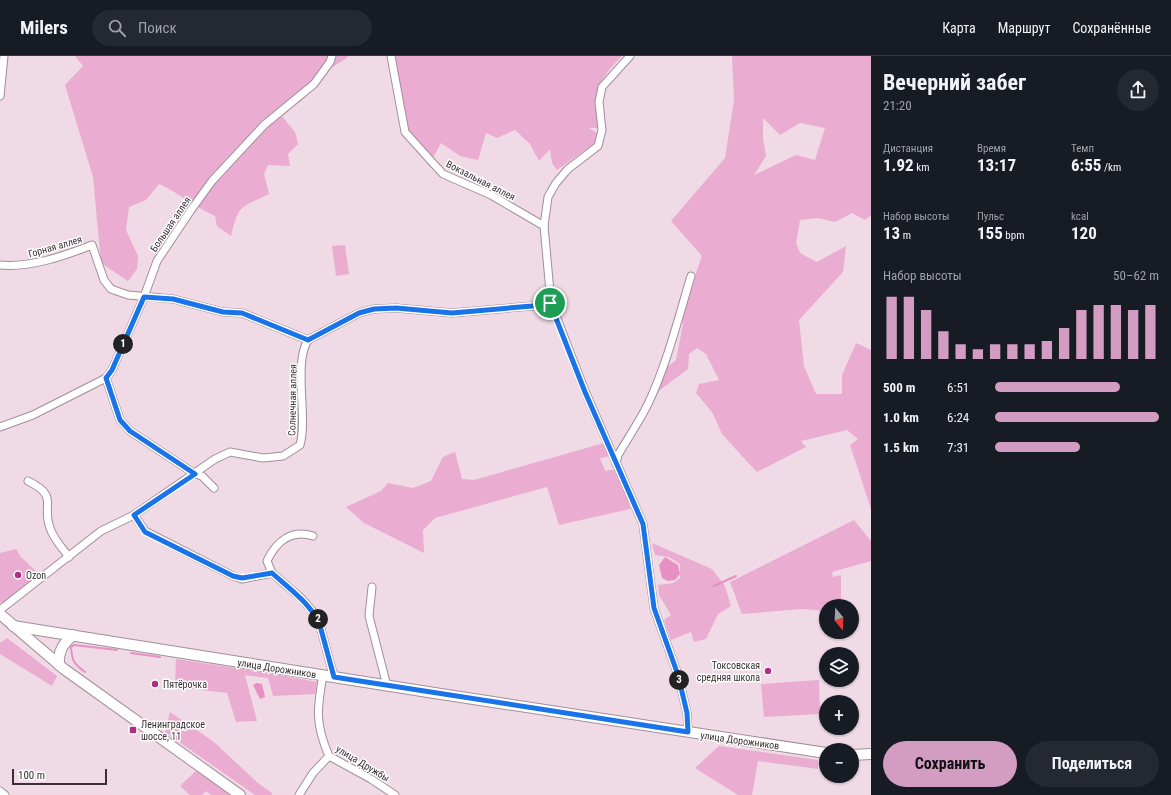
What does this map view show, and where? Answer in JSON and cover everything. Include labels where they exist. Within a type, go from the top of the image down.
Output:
[{"type":"main road","points":[[2,617],[59,665],[240,795]]},
{"type":"main road","name":"улица Дорожников","points":[[13,626],[387,686],[819,751]]},
{"type":"main road","points":[[59,665],[61,648],[65,642],[73,636]]},
{"type":"main road","points":[[859,755],[871,754]]},
{"type":"street","points":[[0,96],[4,56]]},
{"type":"street","name":"Большая аллея","points":[[106,378],[112,370],[144,297],[157,261],[212,181],[264,125],[314,84],[330,62],[332,56]]},
{"type":"street","name":"Вокзальная аллея","points":[[391,56],[405,132],[431,161],[443,174],[491,195],[544,226]]},
{"type":"street","points":[[630,56],[602,87],[599,102],[602,130],[598,146],[568,168],[556,183],[548,197],[544,226],[550,303],[616,464],[643,524],[654,608],[678,675],[687,713],[688,732]]},
{"type":"street","name":"Горная аллея","points":[[0,265],[25,265],[74,252],[92,245],[104,280],[111,289],[128,295],[173,299],[223,312],[242,313],[308,340]]},
{"type":"street","points":[[616,464],[618,455],[648,405],[660,373],[691,276]]},
{"type":"street","points":[[308,340],[359,313],[374,309],[396,308],[452,313],[550,303]]},
{"type":"street","name":"Солнечная аллея","points":[[0,610],[101,531],[134,515],[203,467],[230,452],[263,458],[282,456],[300,445],[303,433],[301,410],[301,369],[303,347],[308,340]]},
{"type":"street","points":[[0,427],[33,415],[106,378],[120,420],[130,431],[195,474],[202,476],[214,488]]},
{"type":"street","points":[[28,481],[41,488],[49,500],[47,520],[50,530],[69,557]]},
{"type":"street","points":[[134,515],[145,532],[233,576],[242,578],[272,573]]},
{"type":"street","points":[[312,536],[298,534],[282,539],[272,549],[267,561],[272,573],[301,598],[315,614],[319,622],[334,677]]},
{"type":"street","points":[[372,587],[369,616],[387,686]]},
{"type":"street","name":"улица Дружбы","points":[[323,675],[318,704],[318,723],[328,756],[371,779],[394,795]]},
{"type":"street","points":[[299,795],[313,773],[328,756]]},
{"type":"street","points":[[0,791],[5,795]]},
{"type":"shaded area","points":[[75,56],[348,56],[331,68],[302,100],[282,116],[295,132],[298,144],[288,154],[290,166],[268,165],[264,174],[269,194],[242,208],[236,218],[231,236],[217,226],[215,216],[159,184],[146,200],[129,207],[126,230],[138,256],[137,269],[128,281],[101,263],[93,177],[65,85],[83,66]]},
{"type":"shaded area","points":[[394,56],[622,56],[607,73],[599,89],[597,106],[600,128],[589,128],[597,133],[595,143],[557,170],[552,163],[550,149],[539,161],[530,144],[515,130],[497,138],[486,133],[478,160],[460,156],[441,143],[433,158],[406,129]]},
{"type":"shaded area","points":[[732,56],[871,56],[871,215],[865,220],[852,213],[835,222],[818,218],[800,220],[796,243],[800,253],[817,262],[846,246],[843,272],[799,320],[804,366],[816,394],[842,394],[842,375],[856,343],[871,350],[871,509],[850,445],[858,439],[847,430],[801,441],[806,447],[757,472],[722,434],[712,412],[696,393],[699,384],[719,380],[706,354],[697,348],[689,354],[688,369],[656,393],[665,369],[676,360],[683,324],[680,317],[702,256],[671,221],[725,158],[734,100]],"holes":[[[763,118],[780,135],[800,123],[825,128],[815,160],[796,155],[754,175],[766,156],[763,138]]]},
{"type":"shaded area","points":[[345,245],[349,274],[336,276],[332,246]]},
{"type":"shaded area","points":[[604,443],[610,456],[600,458],[605,471],[616,469],[627,492],[630,509],[559,525],[547,487],[435,518],[423,530],[424,553],[364,523],[346,507],[381,491],[388,483],[413,488],[431,481],[443,457],[455,452],[462,479],[474,480]]},
{"type":"shaded area","points":[[854,520],[871,541],[871,561],[832,572],[833,577],[841,575],[841,599],[819,599],[819,610],[802,609],[742,614],[730,582]]},
{"type":"shaded area","points":[[652,543],[712,569],[725,586],[731,606],[718,614],[706,639],[694,642],[691,632],[671,640],[664,620],[671,615],[659,595],[658,585],[673,583],[680,578],[680,564],[669,557],[655,555]]},
{"type":"shaded area","points":[[16,549],[21,557],[40,575],[3,604],[0,602],[0,553]]},
{"type":"shaded area","points":[[665,557],[678,565],[680,574],[675,580],[668,581],[662,578],[659,565]]},
{"type":"shaded area","points":[[7,638],[57,676],[52,686],[0,654],[0,643]]},
{"type":"shaded area","points":[[176,659],[317,682],[315,694],[273,696],[268,678],[245,675],[257,721],[236,722],[227,693],[175,687]]},
{"type":"shaded area","points":[[819,680],[819,714],[764,717],[761,684]]},
{"type":"shaded area","points":[[257,683],[262,684],[265,697],[260,699],[253,685]]},
{"type":"shaded area","points":[[170,712],[214,742],[258,783],[272,793],[272,795],[255,795],[165,732]]},
{"type":"shaded area","points":[[719,746],[818,760],[818,769],[758,761],[752,795],[738,795],[695,768]]},
{"type":"shaded area","points":[[197,770],[230,795],[211,795],[206,791],[202,795],[190,795],[180,786]]},
{"type":"waterway","points":[[714,586],[736,576]]},
{"type":"waterway","points":[[85,672],[74,662],[71,647],[74,645],[117,650]]},
{"type":"waterway","points":[[131,653],[160,657]]},
{"type":"place","name":"Ozon","points":[[18,575]]},
{"type":"place","name":"Токсовская средняя школа","points":[[768,671]]},
{"type":"place","name":"Пятёрочка","points":[[155,684]]},
{"type":"place","name":"Ленинградское шоссе, 11","points":[[133,730]]},
{"type":"route","points":[[144,297],[173,299],[198,307],[223,312],[242,313],[308,340],[359,313],[374,309],[396,308],[452,313],[550,303],[609,450],[643,524],[646,537],[654,608],[678,675],[689,724],[688,732],[334,677],[319,622],[315,614],[301,598],[272,573],[242,578],[233,576],[145,532],[134,515],[195,474],[130,431],[120,420],[106,378],[112,370],[144,297]]}]
